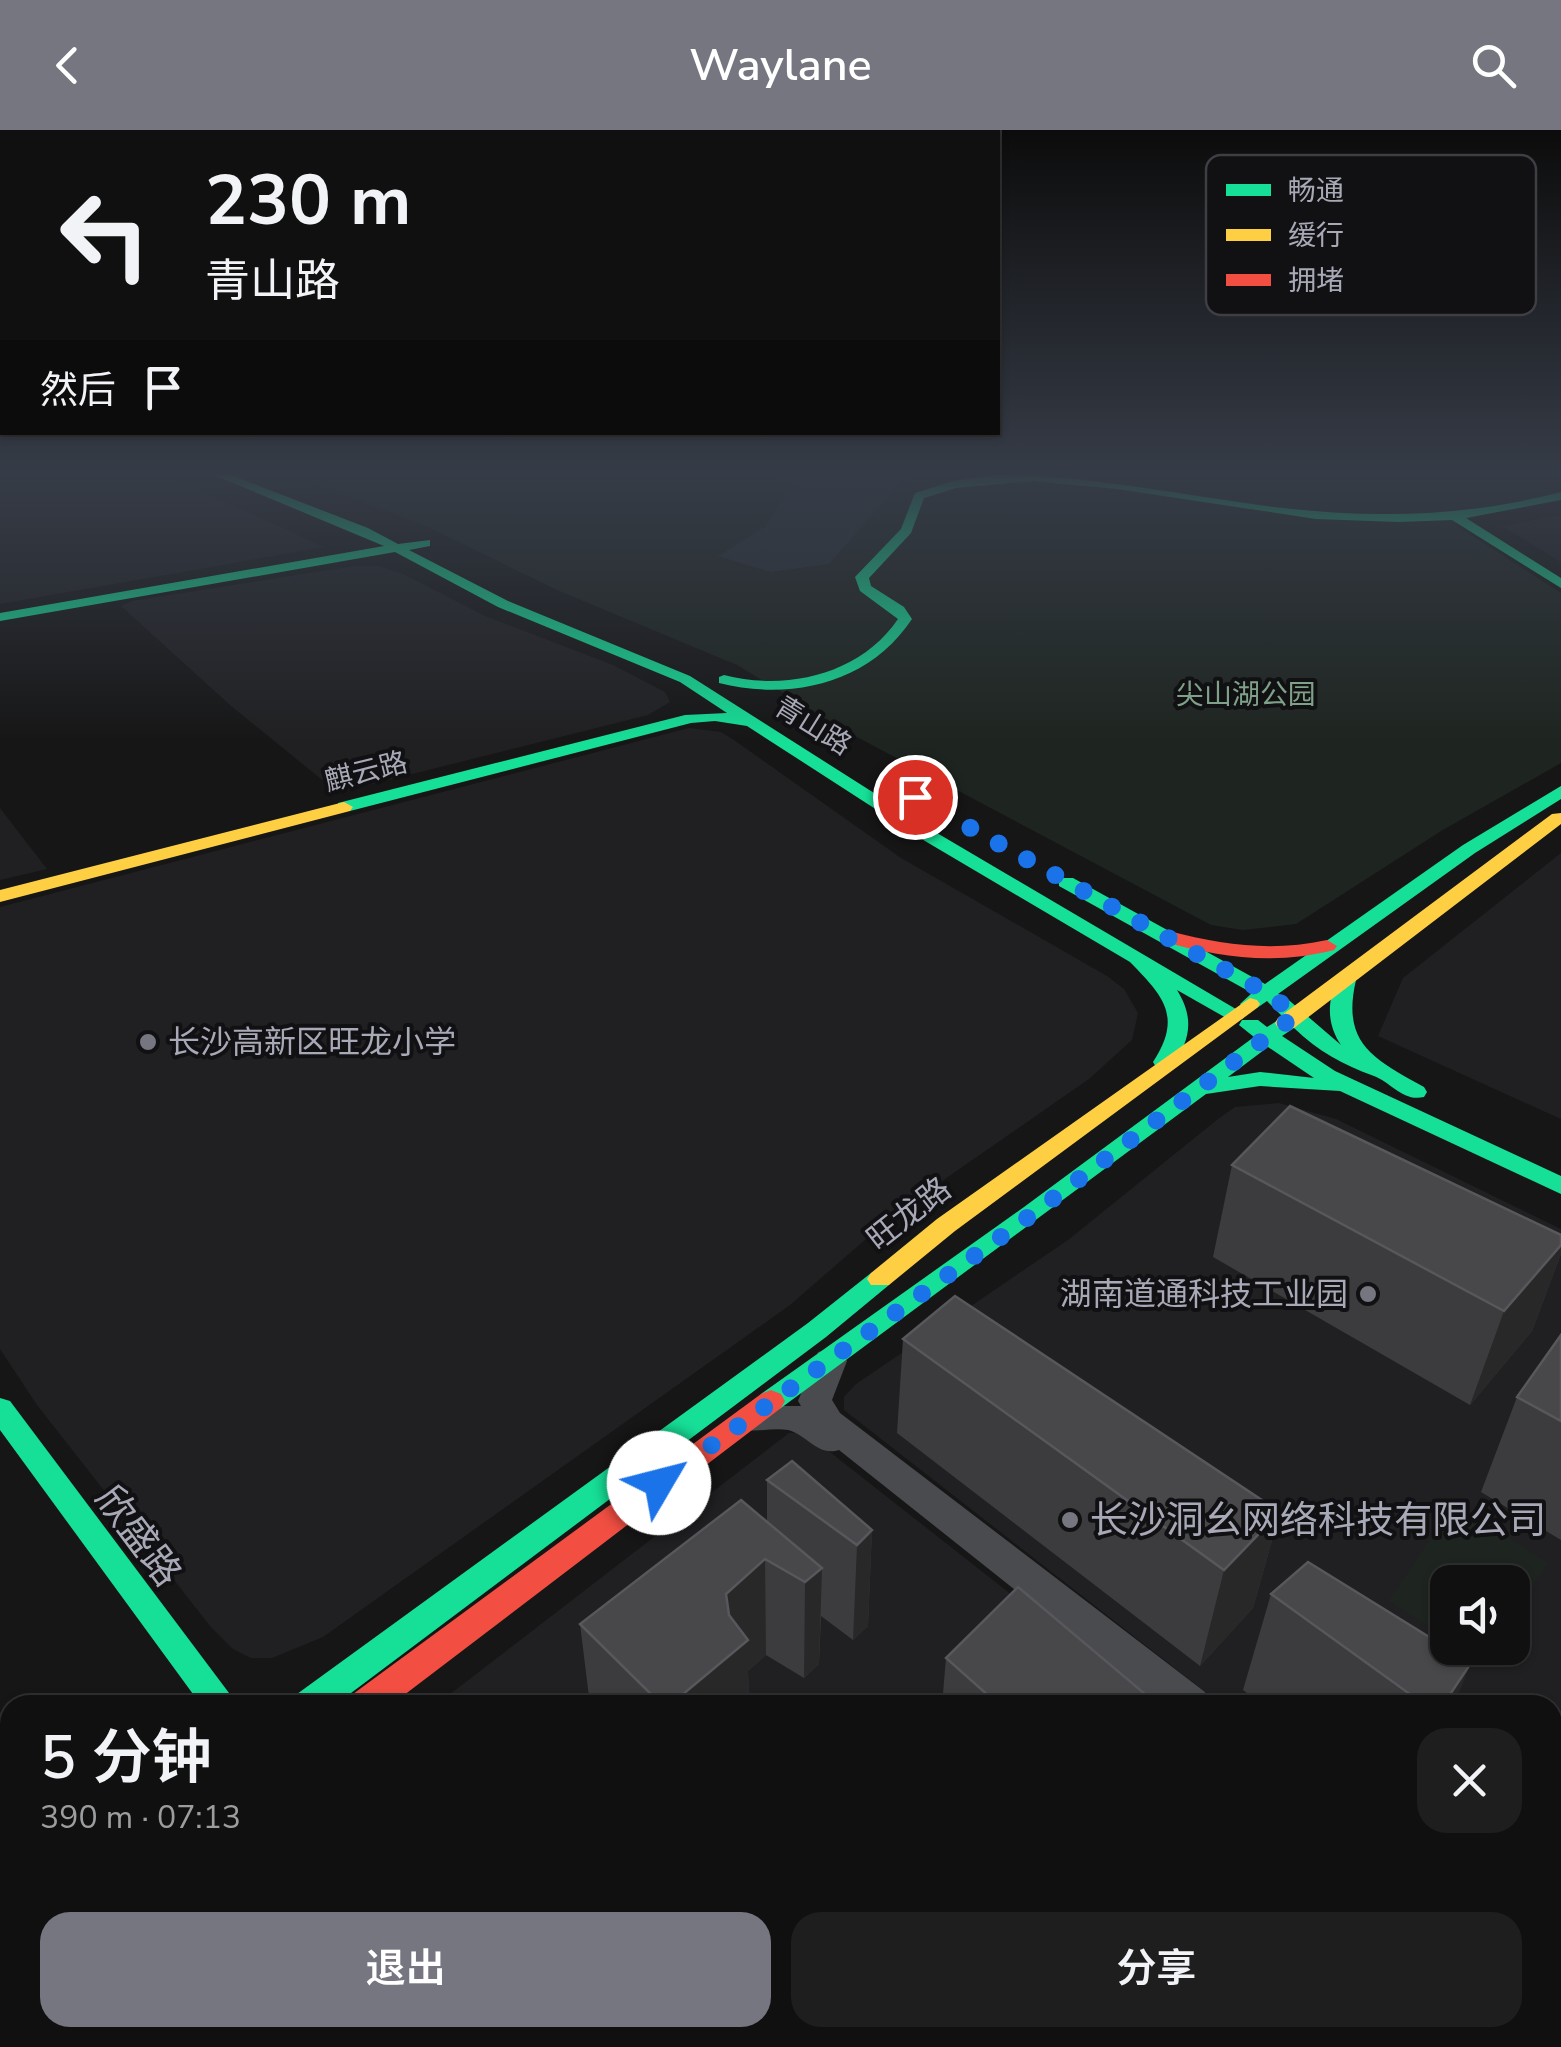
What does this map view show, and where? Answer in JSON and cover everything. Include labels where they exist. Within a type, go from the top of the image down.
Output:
[{"type":"main road","points":[[0,613],[277,564]]},
{"type":"main road","name":"青山路","points":[[441,564],[503,604],[638,658],[696,686],[931,837],[1236,1015],[1305,1064],[1561,1186]]},
{"type":"main road","name":"青山路","points":[[456,564],[724,680],[898,788]]},
{"type":"main road","points":[[724,680],[775,688],[799,684],[838,669],[898,633],[904,619],[900,610],[865,588],[862,577],[874,564]]},
{"type":"main road","points":[[784,719],[782,703],[791,694],[878,652],[912,626],[908,609],[872,586],[870,578],[882,564]]},
{"type":"main road","points":[[1534,564],[1561,582]]},
{"type":"main road","name":"麒云路","points":[[0,894],[670,718],[693,706],[699,695],[696,686]]},
{"type":"main road","name":"麒云路","points":[[0,894],[690,718],[748,720]]},
{"type":"main road","name":"旺龙路","points":[[323,1695],[817,1330],[946,1226],[1154,1072],[1469,849],[1561,790]]},
{"type":"main road","points":[[377,1695],[740,1423],[1034,1213],[1561,815]]},
{"type":"main road","points":[[1054,875],[1267,993],[1296,1015],[1324,1045],[1506,1134]]},
{"type":"main road","points":[[1159,933],[1242,954],[1301,952],[1343,940]]},
{"type":"main road","points":[[1128,951],[1166,985],[1182,1020],[1180,1038],[1172,1054],[1154,1072]]},
{"type":"main road","points":[[1346,980],[1337,1015],[1347,1043],[1416,1092]]},
{"type":"main road","points":[[1179,1100],[1226,1082],[1260,1079],[1320,1083],[1368,1096]]},
{"type":"main road","name":"欣盛路","points":[[0,1409],[214,1695]]},
{"type":"main road","name":"欣盛路","points":[[0,1438],[186,1695]]},
{"type":"street","points":[[836,1353],[821,1378],[815,1401],[828,1422],[1178,1695]]},
{"type":"street","points":[[740,1423],[755,1417],[782,1415],[818,1428],[1157,1695]]},
{"type":"shaded area","points":[[0,564],[225,564],[0,604]]},
{"type":"shaded area","points":[[746,564],[826,564],[771,572]]},
{"type":"shaded area","points":[[355,566],[379,566],[403,574],[485,616],[613,665],[665,692],[670,702],[648,715],[344,791],[332,788],[230,705],[121,606],[132,601]]},
{"type":"shaded area","points":[[689,728],[721,732],[901,858],[1107,976],[1124,989],[1138,1013],[1132,1040],[1089,1079],[896,1213],[790,1305],[323,1637],[272,1658],[251,1658],[233,1649],[210,1626],[37,1405],[0,1349],[0,907]]},
{"type":"shaded area","points":[[0,808],[47,869],[0,880]]},
{"type":"shaded area","points":[[1561,853],[1561,1119],[1378,1036],[1403,978]]},
{"type":"shaded area","name":"湖南道通科技工业园","points":[[1279,1103],[1336,1119],[1561,1229],[1561,1695],[1209,1695],[844,1410],[844,1397],[856,1384],[1068,1240],[1235,1107]]},
{"type":"shaded area","points":[[789,1433],[799,1433],[821,1445],[1139,1695],[449,1695]]},
{"type":"green space","name":"尖山湖公园","points":[[505,564],[1517,564],[1561,593],[1561,763],[1441,831],[1296,924],[1243,930],[1211,925],[857,737],[737,665]]},
{"type":"green space","points":[[1454,1503],[1548,1563],[1530,1589],[1530,1565],[1430,1565],[1430,1626],[1389,1601]]},
{"type":"building","points":[[1290,1106],[1561,1235],[1561,1245],[1504,1311],[1232,1165]]},
{"type":"building","points":[[955,1296],[1280,1512],[1224,1570],[903,1339]]},
{"type":"building","points":[[1561,1335],[1561,1421],[1517,1397]]},
{"type":"building","points":[[792,1461],[872,1530],[857,1545],[767,1480]]},
{"type":"building","points":[[741,1500],[822,1568],[805,1582],[765,1559],[726,1594],[729,1615],[748,1640],[682,1695],[652,1695],[580,1624]]},
{"type":"building","points":[[1308,1562],[1430,1638],[1430,1665],[1470,1665],[1450,1695],[1411,1695],[1271,1594]]},
{"type":"building","points":[[1018,1587],[1146,1695],[988,1695],[946,1658]]},
{"type":"traffic: fast","points":[[0,617],[302,564]]},
{"type":"traffic: fast","points":[[428,564],[503,604],[685,679],[931,837],[1235,1015]]},
{"type":"traffic: fast","points":[[724,680],[770,688],[801,684],[853,665],[884,644],[905,619],[899,610],[865,588],[862,577],[874,564]]},
{"type":"traffic: fast","points":[[1530,564],[1561,584]]},
{"type":"traffic: fast","points":[[344,807],[691,718],[715,716],[748,721]]},
{"type":"traffic: fast","points":[[1250,1004],[1469,849],[1561,791]]},
{"type":"traffic: fast","points":[[1066,882],[1267,993]]},
{"type":"traffic: fast","points":[[1138,959],[1161,982],[1176,1006],[1179,1033],[1164,1062]]},
{"type":"traffic: fast","points":[[1346,980],[1340,1002],[1345,1036],[1367,1061],[1416,1092]]},
{"type":"traffic: fast","points":[[1277,1000],[1324,1045],[1368,1069]]},
{"type":"traffic: fast","points":[[771,1401],[1033,1213],[1286,1023]]},
{"type":"traffic: fast","points":[[1250,1025],[1327,1076],[1561,1186]]},
{"type":"traffic: fast","points":[[1203,1088],[1260,1079],[1332,1086]]},
{"type":"traffic: fast","points":[[323,1695],[817,1330],[880,1279]]},
{"type":"traffic: fast","points":[[0,1409],[214,1695]]},
{"type":"traffic: slow","points":[[0,896],[344,807]]},
{"type":"traffic: slow","points":[[1286,1023],[1558,818]]},
{"type":"traffic: slow","points":[[880,1279],[946,1225],[1250,1004]]},
{"type":"traffic: jam","points":[[1169,937],[1248,953],[1287,953],[1327,946]]},
{"type":"traffic: jam","points":[[378,1695],[771,1401]]},
{"type":"place","name":"长沙高新区旺龙小学","points":[[148,1042]]},
{"type":"place","name":"湖南道通科技工业园","points":[[1368,1294]]},
{"type":"place","name":"长沙洞幺网络科技有限公司","points":[[1070,1520]]},
{"type":"route","points":[[659,1483],[1034,1213],[1296,1015],[1267,993],[915,797]]}]
